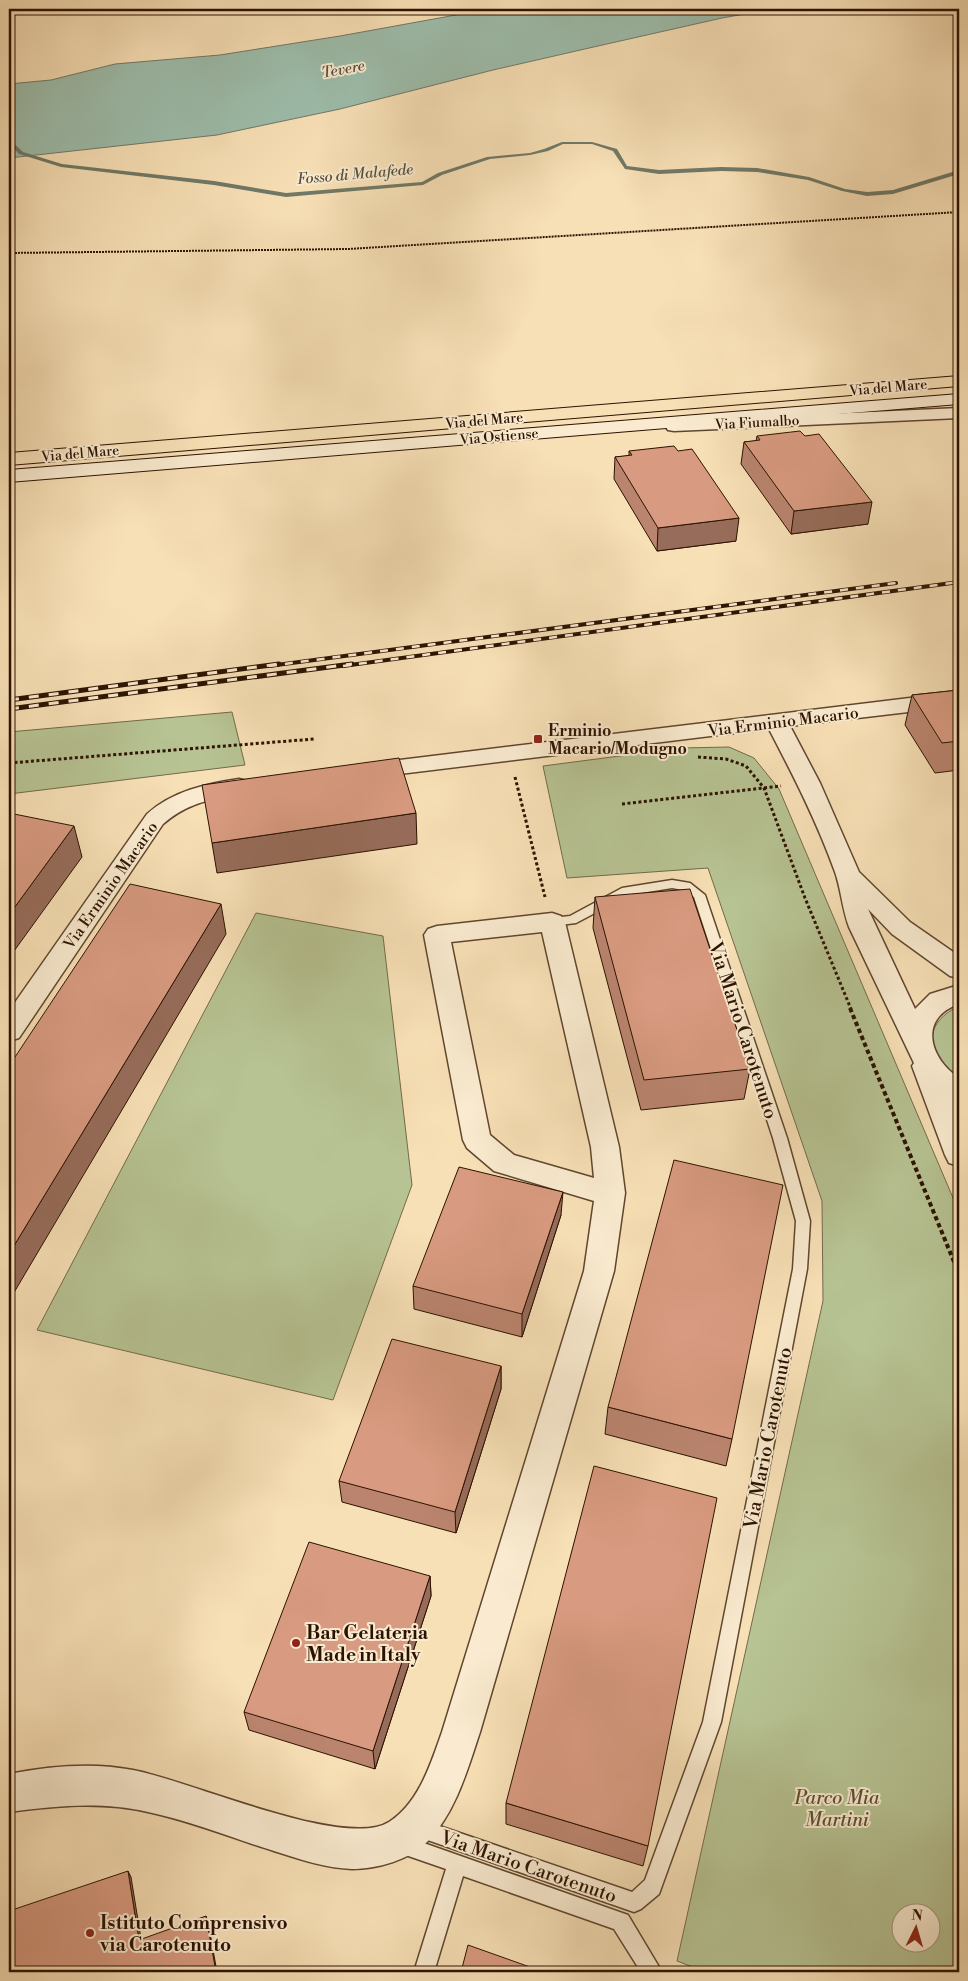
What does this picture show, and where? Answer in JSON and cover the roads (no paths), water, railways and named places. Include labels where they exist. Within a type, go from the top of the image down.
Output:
[{"type":"main road","name":"Via del Mare","points":[[9,459],[959,381]]},
{"type":"main road","name":"Via Ostiense","points":[[9,476],[959,399]]},
{"type":"street","name":"Via Fiumalbo","points":[[556,432],[959,413]]},
{"type":"street","name":"Via Erminio Macario","points":[[347,773],[959,699]]},
{"type":"street","points":[[777,722],[809,783],[848,874],[862,927],[920,1051],[959,1155]]},
{"type":"street","name":"Via Erminio Macario","points":[[9,1031],[150,826],[161,813],[181,800],[205,792],[256,784]]},
{"type":"street","points":[[848,874],[901,928],[959,969]]},
{"type":"street","name":"Via Mario Carotenuto","points":[[404,1834],[428,1808],[440,1787],[462,1732],[599,1270],[610,1193],[605,1147],[552,922],[437,935],[477,1140],[504,1163],[578,1186],[610,1193]]},
{"type":"street","points":[[959,994],[943,999],[925,1014],[918,1029],[920,1051],[941,1080],[959,1092]]},
{"type":"street","points":[[9,1793],[85,1785],[111,1786],[153,1794],[323,1845],[365,1848],[404,1834]]},
{"type":"lane","name":"Via Mario Carotenuto","points":[[404,1834],[634,1902],[652,1887],[680,1815],[712,1722],[800,1269],[803,1221],[780,1138],[699,895],[686,886],[672,884],[626,891],[572,920],[552,922]]},
{"type":"lane","points":[[404,1834],[457,1864],[621,1922],[652,1972]]},
{"type":"lane","points":[[424,1972],[457,1864]]},
{"type":"water","name":"Tevere","points":[[489,9],[773,9],[722,18],[598,46],[493,70],[340,109],[217,135],[9,158],[9,84],[51,80],[115,64],[220,55]]},
{"type":"waterway","name":"Fosso di Malafede","points":[[9,140],[21,153],[61,165],[214,183],[286,195],[423,183],[440,174],[489,158],[530,154],[562,143],[592,143],[615,150],[625,167],[659,172],[721,169],[757,170],[809,179],[844,190],[867,194],[893,192],[959,172]]},
{"type":"railway","points":[[343,666],[959,582]]},
{"type":"railway","points":[[269,666],[896,583]]},
{"type":"railway","points":[[9,700],[279,664]]},
{"type":"railway","points":[[9,709],[352,664]]},
{"type":"place","name":"Erminio Macario/Modugno","points":[[538,739]]},
{"type":"place","name":"Bar Gelateria Made in Italy","points":[[296,1643]]},
{"type":"place","name":"Istituto Comprensivo via Carotenuto","points":[[90,1933]]},
{"type":"park label","name":"Parco Mia Martini","points":[[837,1808]]}]
